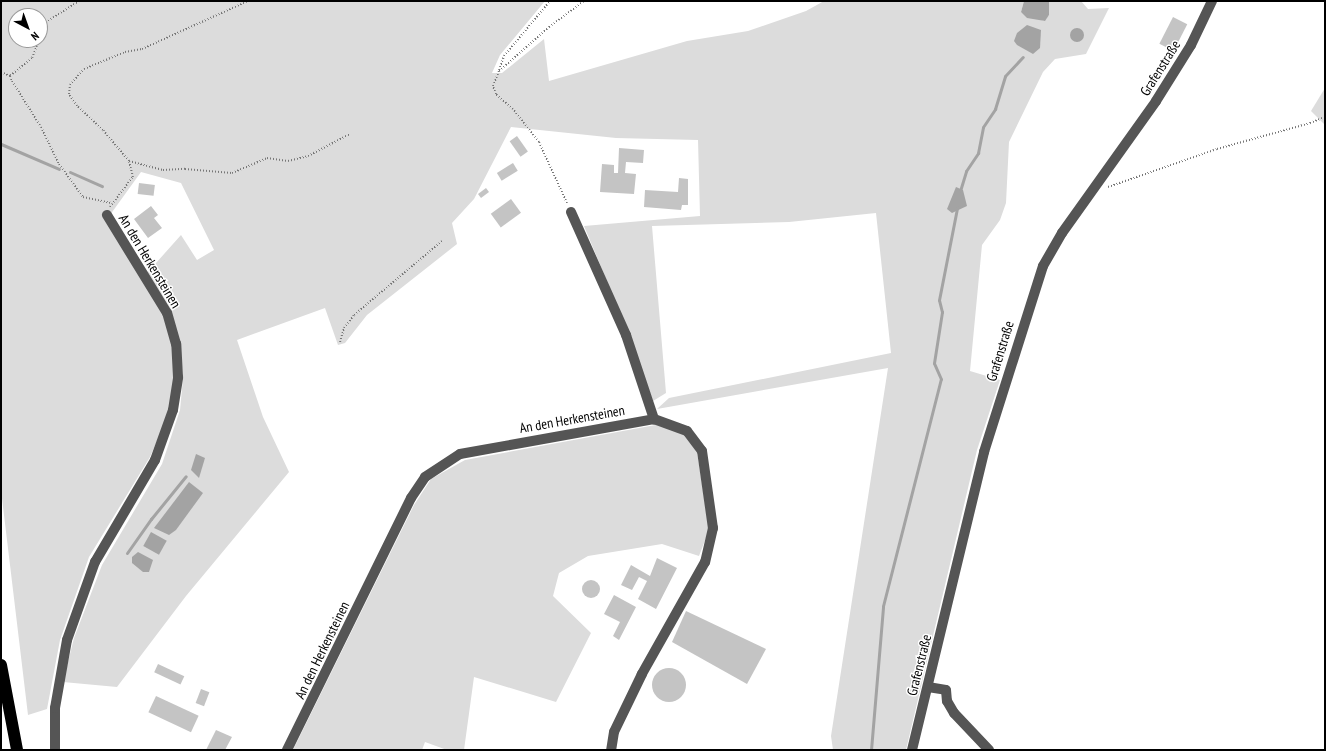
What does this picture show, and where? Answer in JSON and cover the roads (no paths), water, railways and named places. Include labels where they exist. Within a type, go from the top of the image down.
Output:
[{"type":"highway","points":[[1,664],[17,750]]},
{"type":"street","name":"Grafenstraße","points":[[912,750],[984,452],[1030,301],[1043,266],[1062,233],[1156,101],[1191,45],[1212,1]]},
{"type":"street","points":[[570,212],[626,335],[654,419],[687,431],[702,450],[713,528],[705,562],[642,674],[614,732],[610,750]]},
{"type":"street","name":"An den Herkensteinen","points":[[55,750],[54,708],[67,640],[94,562],[155,460],[173,410],[178,377],[176,344],[167,313],[107,216]]},
{"type":"street","name":"An den Herkensteinen","points":[[287,750],[411,498],[425,477],[460,454],[654,419]]},
{"type":"street","points":[[928,687],[946,690],[947,701],[954,713],[989,750]]},
{"type":"waterway","points":[[960,191],[966,171],[978,153],[983,127],[995,109],[1005,76],[1023,57]]},
{"type":"waterway","points":[[1,144],[59,169]]},
{"type":"waterway","points":[[70,172],[102,186]]},
{"type":"waterway","points":[[871,750],[883,606],[941,379],[934,363],[942,312],[939,300],[957,208]]},
{"type":"waterway","points":[[127,553],[151,519],[186,476]]}]
